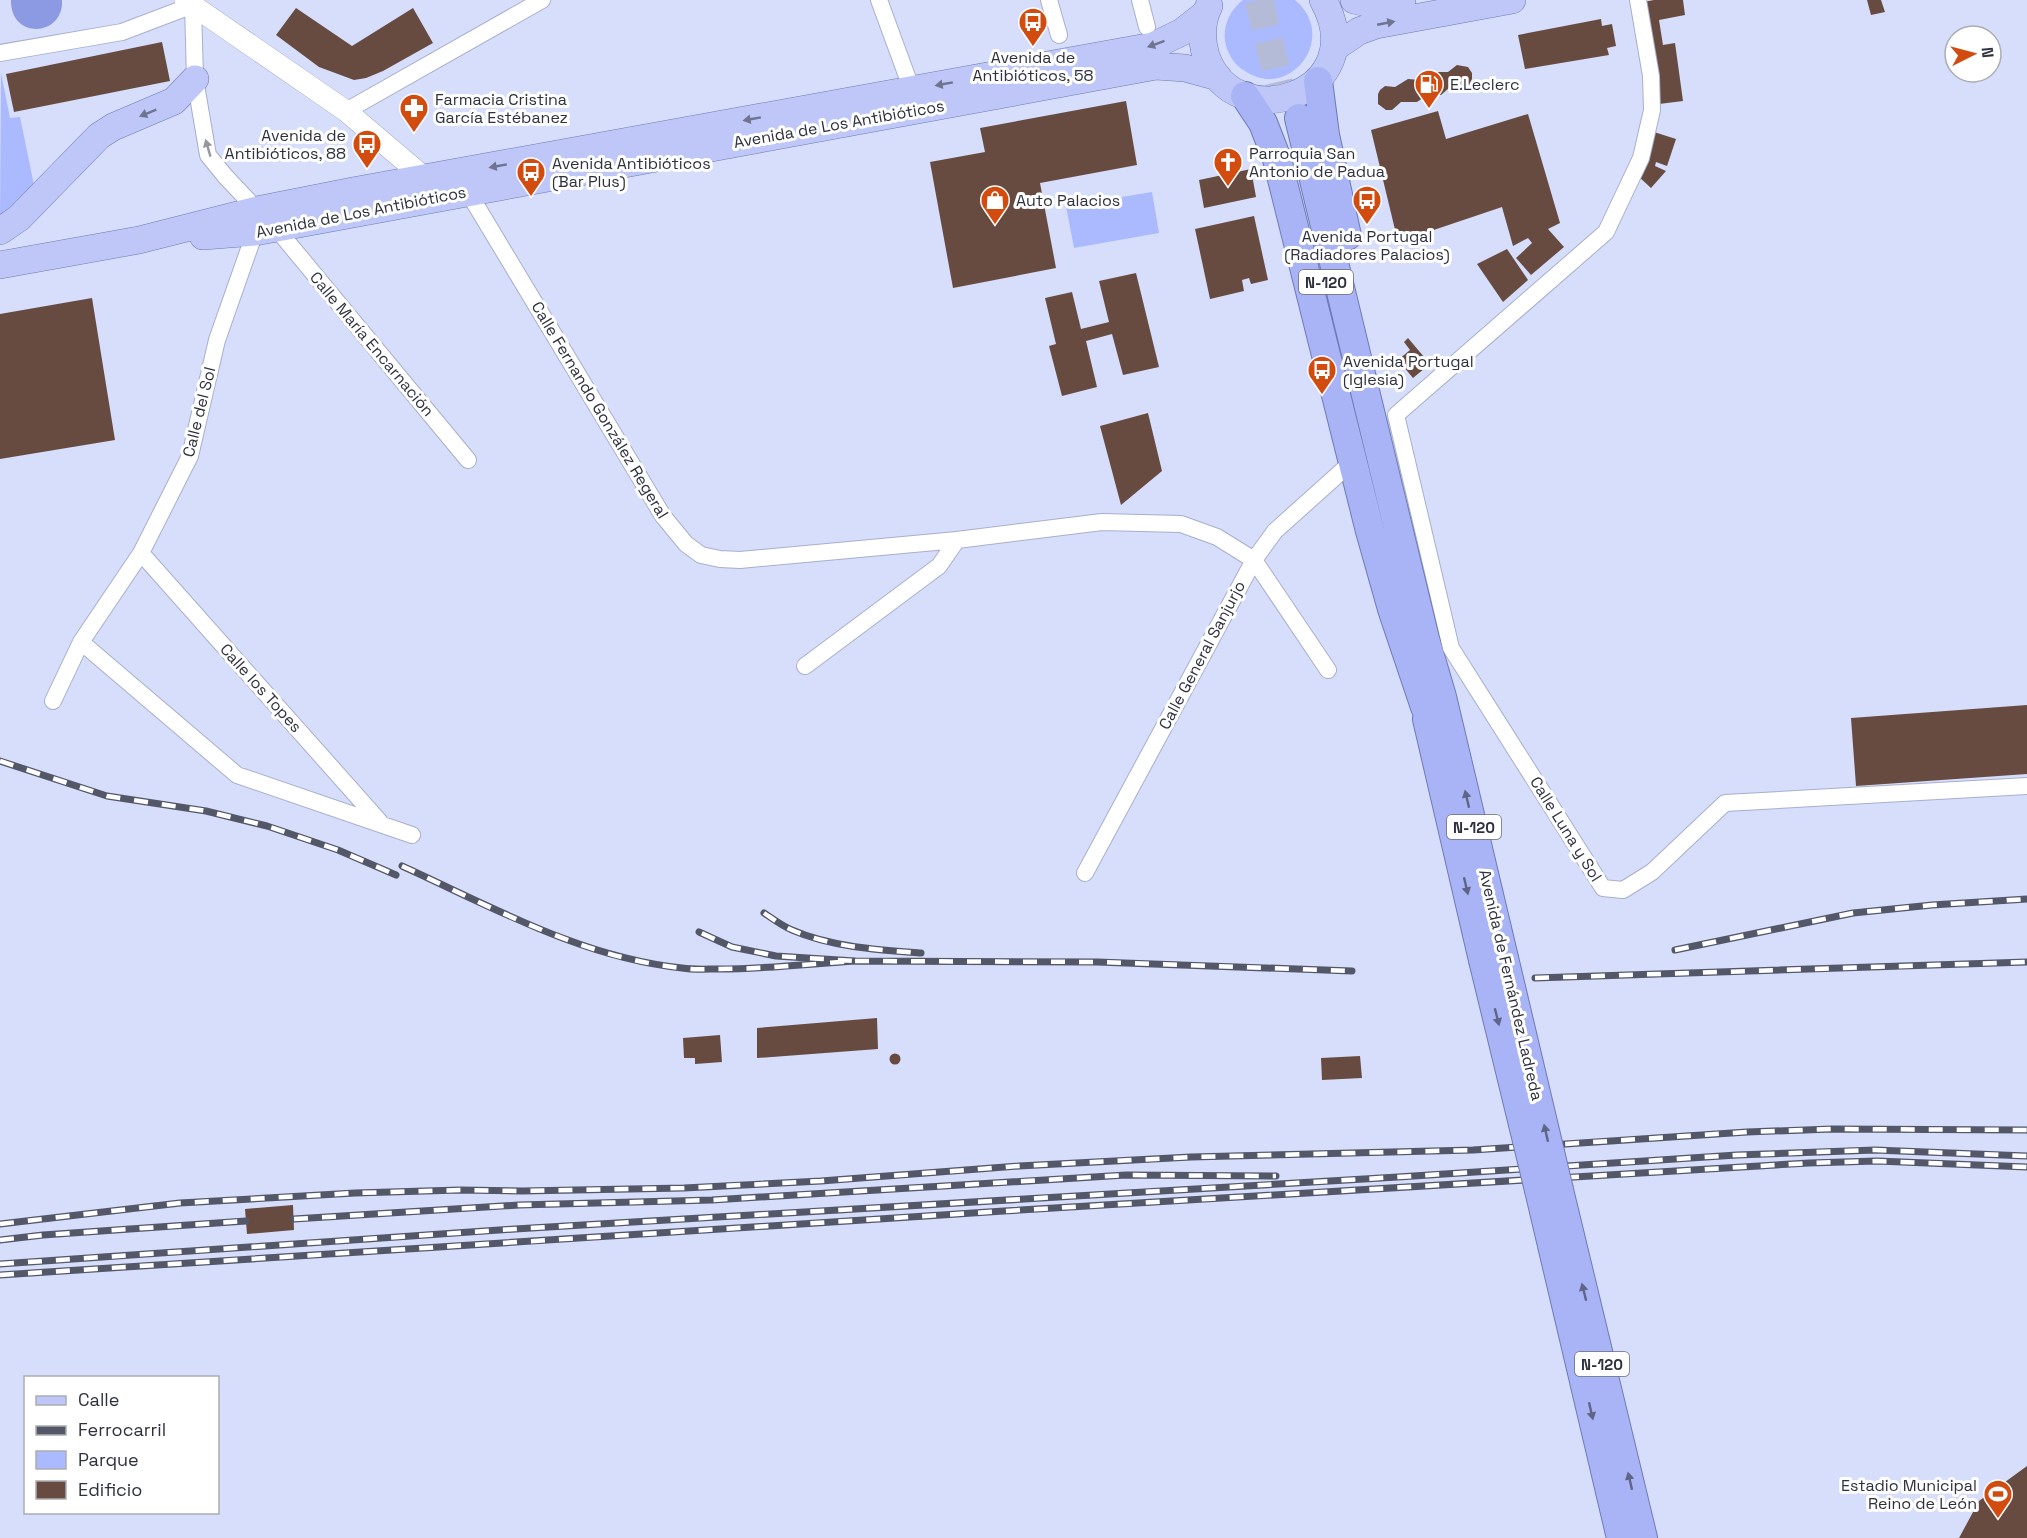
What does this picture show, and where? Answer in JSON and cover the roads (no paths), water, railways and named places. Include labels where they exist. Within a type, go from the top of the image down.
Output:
[{"type":"highway","points":[[1318,81],[1330,159],[1418,549],[1433,702]]},
{"type":"highway","points":[[1245,96],[1263,123],[1277,159],[1334,379],[1372,438],[1392,609],[1433,702]]},
{"type":"highway","name":"N-120","points":[[1293,120],[1372,438]]},
{"type":"highway","name":"Avenida de Fernández Ladreda","points":[[1372,438],[1425,639],[1433,702],[1549,1190],[1643,1538]]},
{"type":"highway","name":"Avenida de Fernández Ladreda","points":[[1549,1190],[1599,1449],[1621,1538]]},
{"type":"highway","points":[[1599,1449],[1601,1510],[1608,1538]]},
{"type":"main road","points":[[1209,7],[1202,30],[1203,47],[1209,64],[1218,77],[1233,90],[1245,96],[1259,99],[1288,98],[1309,89],[1318,81],[1327,67],[1334,48],[1334,31],[1330,14],[1323,0]]},
{"type":"main road","points":[[1354,0],[1386,3],[1402,0]]},
{"type":"main road","points":[[1334,48],[1359,32],[1376,25],[1512,0]]},
{"type":"main road","name":"Avenida de Los Antibióticos","points":[[263,223],[425,179],[1153,46],[1182,32],[1209,7]]},
{"type":"main road","name":"Avenida de Los Antibióticos","points":[[8,263],[139,240],[457,194],[1156,66],[1185,68],[1218,77]]},
{"type":"main road","points":[[8,263],[10,247],[2,229],[19,218],[99,136],[113,127],[174,101],[195,79]]},
{"type":"street","points":[[346,111],[542,0]]},
{"type":"street","points":[[879,0],[912,90]]},
{"type":"street","points":[[1049,0],[1059,35]]},
{"type":"street","points":[[1140,0],[1148,27]]},
{"type":"street","name":"Calle General Sanjurjo","points":[[1085,873],[1254,560],[1275,531],[1372,438],[1606,231],[1641,158],[1652,110],[1651,76],[1638,0]]},
{"type":"street","points":[[0,53],[122,32],[189,3],[346,111],[425,179],[457,194]]},
{"type":"street","name":"Calle María Encarnación","points":[[189,3],[195,79],[208,155],[263,223],[468,460]]},
{"type":"street","name":"Calle Fernando González Regeral","points":[[457,194],[663,516],[686,544],[701,555],[740,560],[957,540],[1102,522],[1181,524],[1217,537],[1254,560],[1329,670]]},
{"type":"street","name":"Calle del Sol","points":[[53,701],[81,642],[141,553],[190,456],[217,340],[263,223]]},
{"type":"street","name":"Calle Luna y Sol","points":[[1372,438],[1452,648],[1603,888],[1623,890],[1652,872],[1725,803],[2027,786]]},
{"type":"street","points":[[805,666],[939,566],[957,540]]},
{"type":"street","name":"Calle los Topes","points":[[141,553],[381,823]]},
{"type":"street","points":[[81,642],[237,775],[412,835]]},
{"type":"tunnel","points":[[1259,0],[1288,121]]},
{"type":"railway","points":[[0,761],[107,796],[206,811],[267,826],[338,850],[396,875]]},
{"type":"railway","points":[[402,866],[539,929],[609,954],[645,962],[701,969],[855,961],[776,956],[732,947],[699,932]]},
{"type":"railway","points":[[1675,950],[1853,913],[2027,899]]},
{"type":"railway","points":[[764,913],[788,928],[807,936],[855,947],[921,953]]},
{"type":"railway","points":[[855,961],[1097,962],[1352,971]]},
{"type":"railway","points":[[1535,978],[2027,962]]},
{"type":"railway","points":[[0,1224],[180,1203],[355,1193],[684,1188],[821,1181],[1019,1166],[1191,1157],[1473,1150],[1747,1132],[1832,1129],[2027,1130]]},
{"type":"railway","points":[[0,1264],[515,1229],[1737,1155],[1875,1150],[2027,1156]]},
{"type":"railway","points":[[0,1275],[1004,1211],[1809,1163],[1877,1161],[2027,1167]]},
{"type":"railway","points":[[294,1219],[519,1205],[712,1200],[1126,1175],[1276,1176]]},
{"type":"railway","points":[[0,1240],[246,1221]]},
{"type":"place","name":"Avenida de Antibióticos, 58","points":[[1033,48]]},
{"type":"place","name":"E.Leclerc","points":[[1429,110]]},
{"type":"place","name":"Farmacia Cristina García Estébanez","points":[[414,134]]},
{"type":"place","name":"Avenida de Antibióticos, 88","points":[[367,170]]},
{"type":"place","name":"Parroquia San Antonio de Padua","points":[[1228,188]]},
{"type":"place","name":"Avenida Antibióticos (Bar Plus)","points":[[531,198]]},
{"type":"place","name":"Auto Palacios","points":[[995,226]]},
{"type":"place","name":"Avenida Portugal (Radiadores Palacios)","points":[[1367,226]]},
{"type":"place","name":"Avenida Portugal (Iglesia)","points":[[1322,396]]},
{"type":"place","name":"Estadio Municipal Reino de León","points":[[1998,1520]]}]
